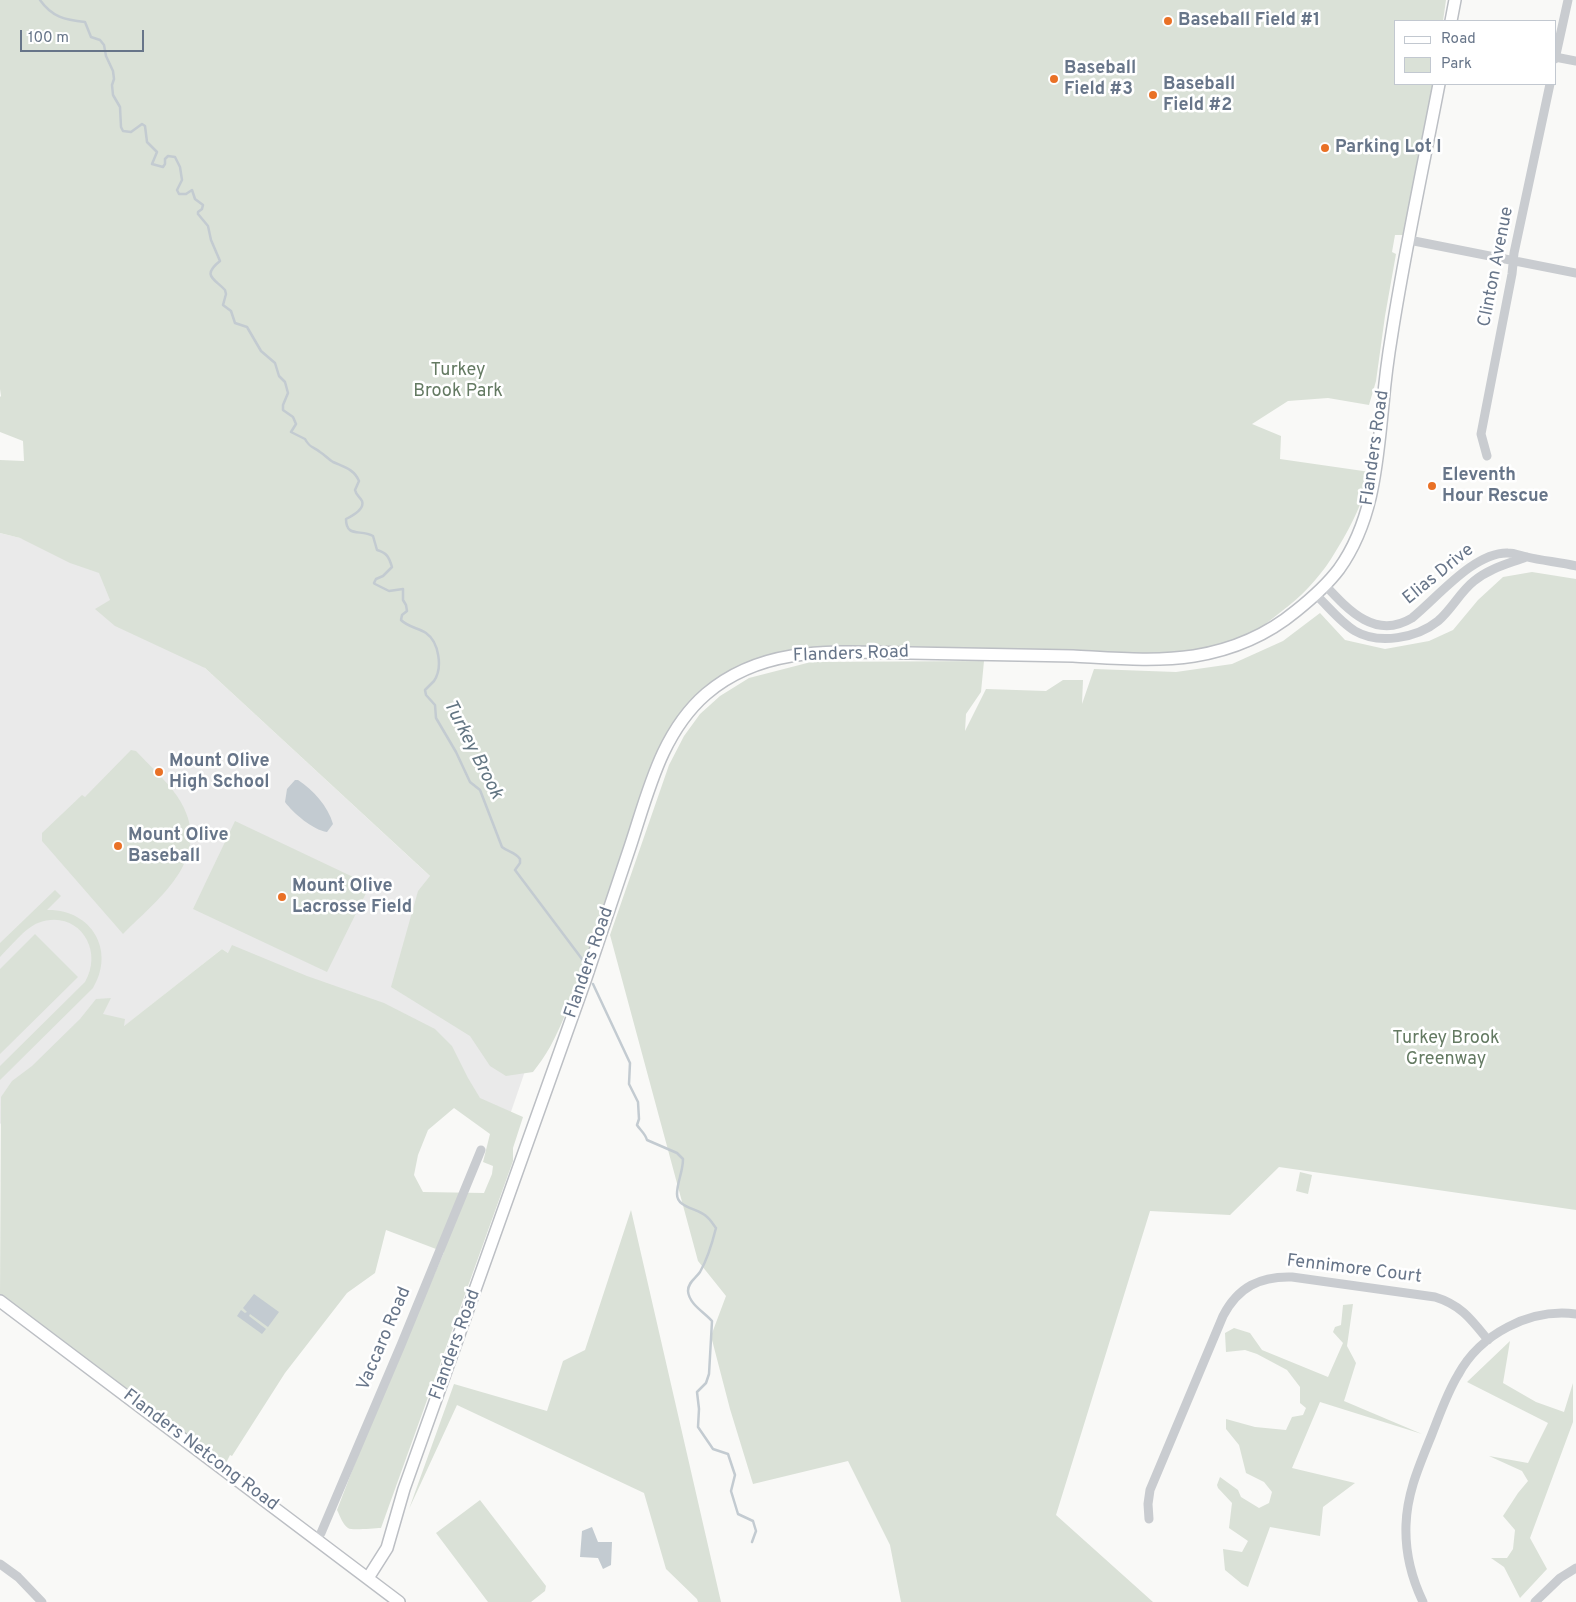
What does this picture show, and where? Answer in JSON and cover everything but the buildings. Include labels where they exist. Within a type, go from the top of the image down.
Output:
[{"type":"main road","points":[[1451,20],[1455,0]]},
{"type":"main road","name":"Flanders Road","points":[[368,1578],[388,1543],[407,1481],[589,968],[652,780],[671,736],[679,724],[694,706],[716,687],[742,671],[763,662],[788,656],[826,653],[879,653],[1143,658],[1194,656],[1225,649],[1261,634],[1292,615],[1326,585],[1342,564],[1362,523],[1371,499],[1392,332],[1439,85]]},
{"type":"main road","name":"Flanders Netcong Road","points":[[0,1301],[399,1602]]},
{"type":"street","points":[[1556,54],[1568,0]]},
{"type":"street","points":[[1556,58],[1576,61]]},
{"type":"street","name":"Clinton Avenue","points":[[1487,456],[1481,434],[1513,261],[1550,85]]},
{"type":"street","points":[[1409,240],[1576,273]]},
{"type":"street","name":"Elias Drive","points":[[1326,585],[1352,611],[1366,621],[1380,625],[1392,625],[1412,618],[1481,559],[1506,552],[1576,566]]},
{"type":"street","name":"Elias Drive","points":[[1315,594],[1348,626],[1358,633],[1379,638],[1404,637],[1422,631],[1438,621],[1465,590],[1483,575],[1500,566],[1527,557]]},
{"type":"street","name":"Vaccaro Road","points":[[316,1539],[321,1533],[391,1369],[481,1150]]},
{"type":"street","name":"Fennimore Court","points":[[1149,1519],[1148,1504],[1150,1490],[1223,1316],[1234,1298],[1246,1288],[1276,1277],[1435,1297],[1452,1303],[1465,1312],[1488,1340]]},
{"type":"street","points":[[1423,1602],[1414,1580],[1407,1546],[1407,1512],[1413,1482],[1458,1373],[1488,1340],[1504,1329],[1526,1319],[1545,1314],[1576,1314]]},
{"type":"street","points":[[0,1564],[18,1578],[42,1602]]},
{"type":"street","points":[[1535,1602],[1560,1578],[1576,1568]]},
{"type":"shaded area","name":"Mount Olive High School","points":[[0,533],[93,556],[112,582],[553,990],[504,1132],[222,949],[0,1124]]},
{"type":"shaded area","points":[[295,780],[298,780],[309,789],[328,811],[333,824],[327,832],[316,828],[304,820],[285,802],[287,789]]},
{"type":"shaded area","points":[[254,1294],[279,1312],[268,1327],[250,1314],[249,1316],[266,1329],[262,1334],[237,1316],[241,1310],[245,1313],[247,1312],[243,1308]]},
{"type":"shaded area","points":[[592,1527],[598,1542],[612,1542],[611,1565],[603,1569],[598,1558],[580,1557],[582,1531]]},
{"type":"green space","name":"Turkey Brook Park","points":[[0,0],[1446,0],[1443,20],[1394,20],[1394,85],[1435,85],[1406,235],[1395,235],[1392,252],[1396,254],[1376,381],[1369,405],[1328,398],[1288,401],[1252,424],[1281,436],[1280,459],[1370,472],[1364,495],[1349,529],[1321,574],[1289,606],[1258,629],[1234,640],[1208,648],[1155,654],[1004,650],[813,649],[774,654],[754,659],[718,678],[698,694],[682,711],[658,750],[649,771],[611,887],[564,1017],[550,1047],[533,1072],[506,1076],[490,1066],[470,1036],[391,987],[418,891],[430,876],[205,668],[115,626],[95,609],[110,600],[99,573],[70,563],[20,538],[0,533],[0,460],[24,461],[23,441],[0,432]]},
{"type":"green space","name":"Turkey Brook Greenway","points":[[1532,572],[1576,579],[1576,1210],[1279,1167],[1230,1215],[1150,1211],[1056,1515],[1153,1602],[901,1602],[890,1545],[848,1461],[753,1484],[730,1409],[711,1336],[726,1296],[698,1261],[610,935],[669,765],[684,736],[700,714],[720,696],[749,678],[811,662],[984,661],[981,692],[966,714],[965,731],[986,689],[1046,691],[1063,680],[1083,680],[1082,704],[1094,669],[1176,672],[1232,664],[1283,641],[1320,613],[1345,640],[1385,649],[1429,641],[1453,630],[1478,600],[1503,577]]},
{"type":"green space","name":"Mount Olive Baseball","points":[[131,750],[136,751],[163,778],[177,796],[188,817],[191,837],[188,856],[179,873],[153,905],[123,934],[42,841],[42,833],[82,795],[85,797]]},
{"type":"green space","name":"Mount Olive Lacrosse Field","points":[[235,821],[370,885],[327,972],[193,909]]},
{"type":"green space","points":[[55,890],[61,896],[47,910],[76,916],[87,924],[95,934],[100,946],[102,960],[99,974],[93,988],[0,1080],[0,1066],[85,982],[90,969],[91,956],[89,944],[75,926],[64,921],[52,920],[33,925],[0,957],[0,943]]},
{"type":"green space","points":[[35,934],[78,977],[0,1054],[0,969]]},
{"type":"green space","points":[[232,945],[307,976],[384,1003],[435,1029],[452,1046],[480,1098],[523,1117],[513,1148],[513,1161],[381,1528],[350,1529],[343,1523],[337,1510],[367,1432],[444,1252],[386,1230],[375,1273],[347,1293],[285,1373],[226,1463],[0,1294],[1,1097],[12,1081],[32,1066],[80,1019],[96,999],[111,998],[103,1014],[125,1019],[124,1026],[222,949],[228,953]],"holes":[[[454,1108],[490,1134],[483,1162],[493,1166],[492,1174],[484,1193],[423,1192],[414,1175],[418,1155],[428,1130]]]},
{"type":"green space","points":[[1300,1172],[1312,1175],[1308,1194],[1296,1191]]},
{"type":"green space","points":[[631,1210],[721,1602],[698,1602],[666,1569],[644,1493],[457,1405],[409,1509],[454,1384],[547,1411],[563,1361],[585,1350]]},
{"type":"green space","points":[[1353,1304],[1347,1346],[1356,1363],[1344,1401],[1422,1434],[1320,1402],[1292,1468],[1355,1483],[1323,1507],[1320,1536],[1270,1527],[1248,1587],[1225,1570],[1223,1549],[1242,1552],[1248,1541],[1229,1528],[1232,1503],[1217,1485],[1220,1477],[1238,1490],[1241,1497],[1259,1508],[1269,1503],[1272,1492],[1264,1482],[1246,1473],[1239,1445],[1226,1429],[1226,1419],[1255,1427],[1286,1430],[1292,1417],[1303,1415],[1306,1408],[1300,1403],[1300,1387],[1287,1370],[1257,1354],[1245,1350],[1226,1352],[1225,1333],[1234,1328],[1250,1333],[1262,1350],[1328,1377],[1343,1343],[1333,1332],[1335,1327],[1341,1325],[1343,1305]]},
{"type":"green space","points":[[1510,1341],[1503,1383],[1536,1402],[1564,1412],[1573,1383],[1573,1422],[1530,1538],[1547,1569],[1520,1598],[1504,1567],[1491,1558],[1507,1558],[1513,1549],[1515,1530],[1503,1516],[1528,1481],[1522,1471],[1489,1456],[1528,1463],[1548,1423],[1467,1382]]},
{"type":"green space","points":[[480,1500],[546,1586],[545,1591],[531,1602],[488,1602],[436,1533]]},
{"type":"waterway","name":"Turkey Brook","points":[[40,0],[49,10],[60,17],[85,22],[91,37],[100,40],[104,45],[106,56],[113,71],[113,95],[120,107],[123,131],[131,132],[142,124],[145,126],[147,142],[157,152],[152,164],[163,167],[168,156],[175,157],[180,167],[182,180],[177,190],[179,194],[186,194],[192,190],[195,199],[203,205],[198,214],[208,226],[211,240],[220,261],[211,270],[212,277],[225,290],[226,294],[223,305],[231,311],[235,323],[247,327],[261,351],[275,363],[279,376],[285,382],[288,393],[283,410],[293,417],[296,424],[291,432],[305,439],[311,447],[333,462],[348,469],[357,477],[359,481],[355,490],[362,501],[362,507],[346,519],[347,525],[351,531],[373,536],[377,550],[387,556],[392,567],[383,576],[376,579],[374,583],[389,591],[403,589],[403,600],[407,611],[402,615],[401,620],[426,633],[434,642],[439,662],[437,676],[425,690],[426,695],[435,705],[436,718],[456,752],[470,782],[480,790],[502,847],[520,859],[520,863],[515,870],[582,959]]},
{"type":"waterway","name":"Turkey Brook","points":[[593,984],[630,1063],[629,1084],[638,1102],[639,1119],[637,1125],[647,1140],[677,1153],[683,1159],[677,1190],[678,1199],[684,1205],[706,1216],[716,1228],[700,1272],[688,1288],[691,1300],[712,1321],[709,1374],[706,1383],[697,1392],[699,1409],[698,1427],[713,1449],[728,1454],[735,1475],[731,1491],[738,1514],[753,1521],[756,1531],[752,1542]]},
{"type":"place","name":"Baseball Field #1","points":[[1168,21]]},
{"type":"place","name":"Baseball Field #3","points":[[1054,79]]},
{"type":"place","name":"Baseball Field #2","points":[[1153,95]]},
{"type":"place","name":"Parking Lot I","points":[[1325,148]]},
{"type":"place","name":"Eleventh Hour Rescue","points":[[1432,486]]},
{"type":"place","name":"Mount Olive High School","points":[[159,772]]},
{"type":"place","name":"Mount Olive Baseball","points":[[118,846]]},
{"type":"place","name":"Mount Olive Lacrosse Field","points":[[282,897]]}]
